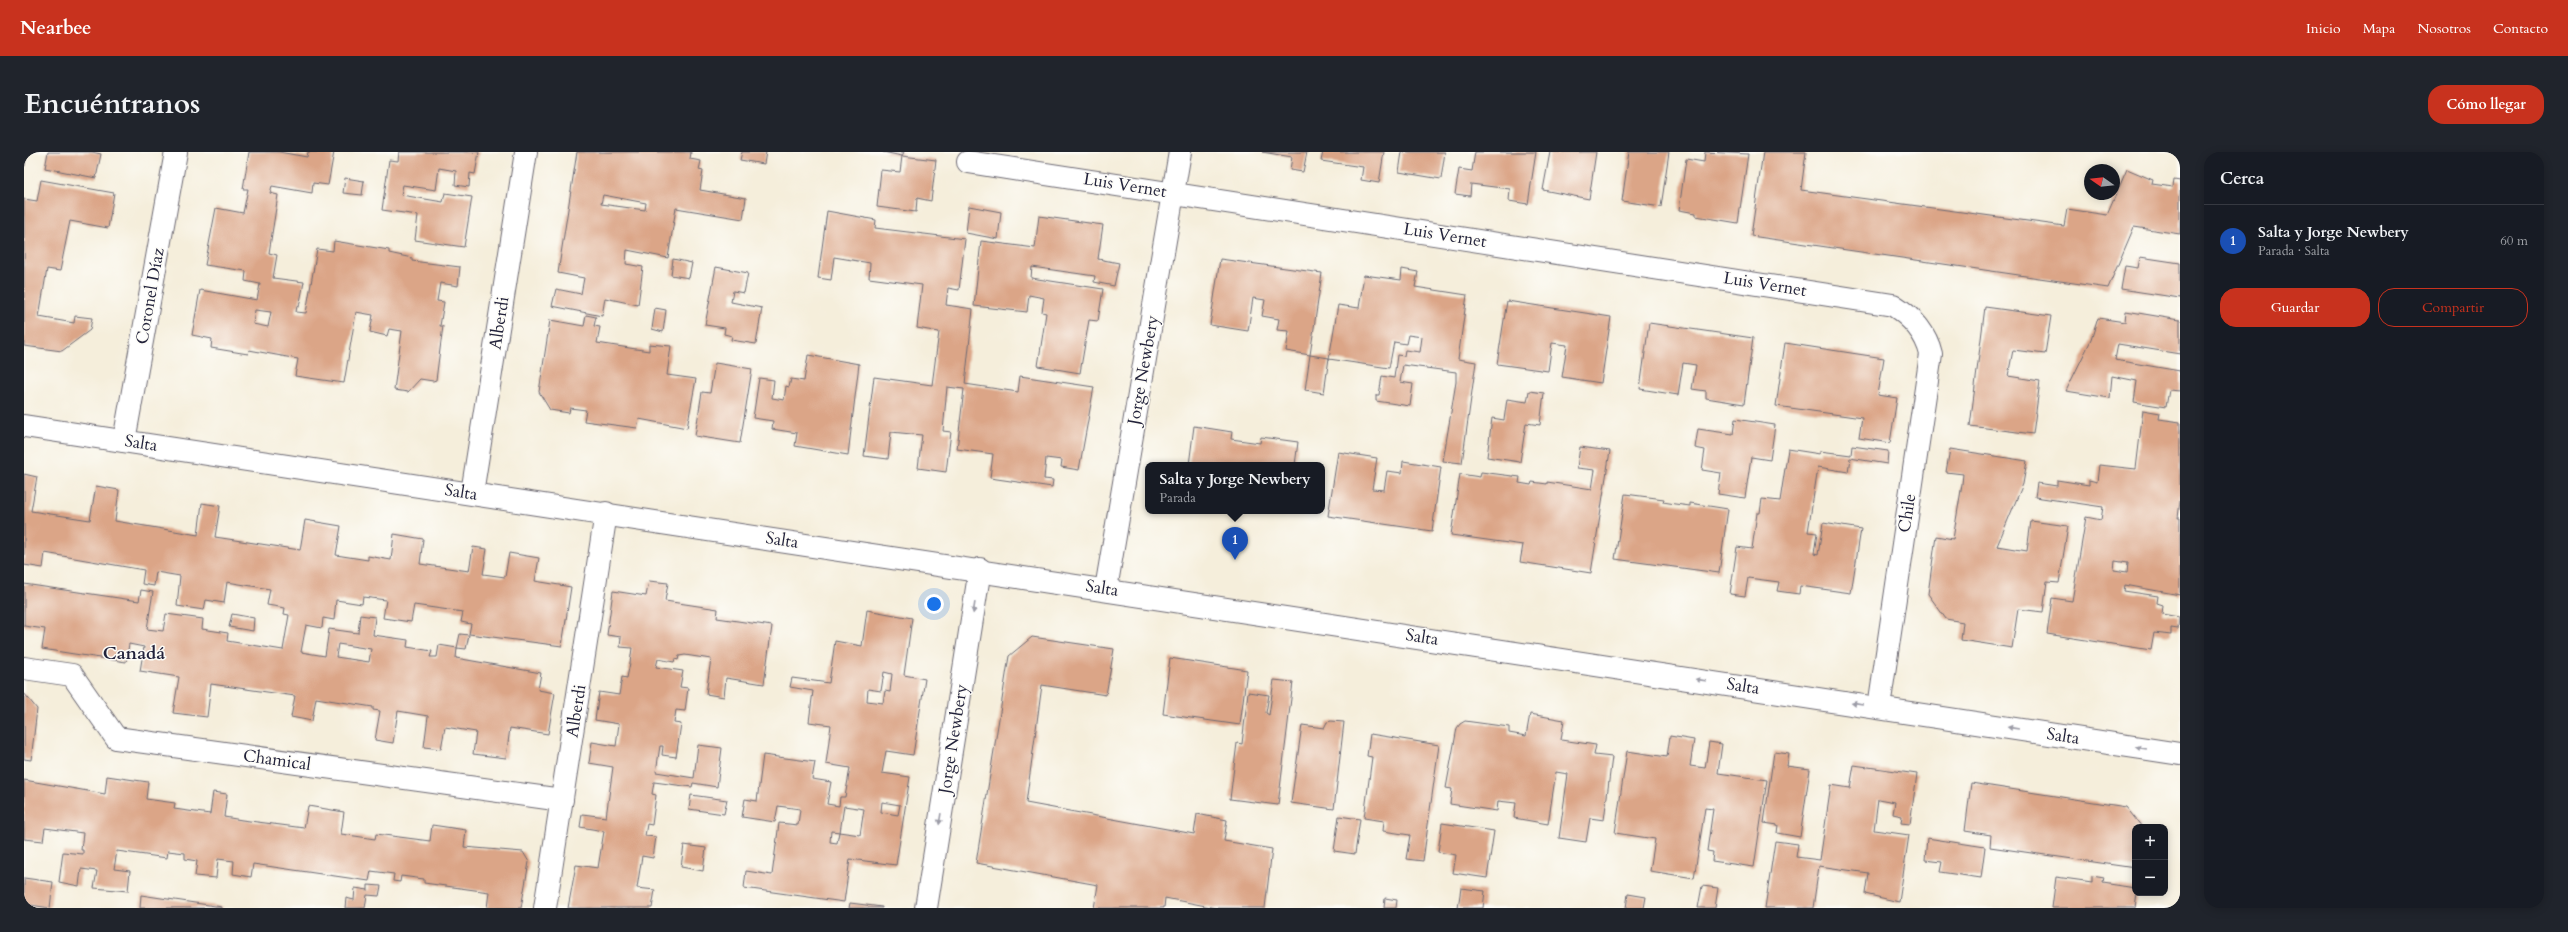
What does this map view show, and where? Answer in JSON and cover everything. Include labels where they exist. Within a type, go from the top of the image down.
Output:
[{"type":"street","name":"Coronel Díaz","points":[[124,441],[176,152]]},
{"type":"street","name":"Alberdi","points":[[472,493],[526,152]]},
{"type":"street","name":"Jorge Newbery","points":[[1106,589],[1180,152]]},
{"type":"street","name":"Luis Vernet","points":[[968,162],[1891,304],[1915,323]]},
{"type":"street","name":"Chile","points":[[1878,707],[1931,354],[1926,339],[1915,323]]},
{"type":"street","name":"Salta","points":[[24,426],[980,569],[2180,754]]},
{"type":"street","name":"Alberdi","points":[[545,908],[606,513]]},
{"type":"street","name":"Jorge Newbery","points":[[926,908],[980,569]]},
{"type":"street","name":"Chamical","points":[[24,668],[72,675],[116,738],[562,800]]},
{"type":"building","points":[[24,152],[27,152],[25,166],[24,166]]},
{"type":"building","points":[[48,152],[92,152],[101,154],[96,178],[45,168]]},
{"type":"building","points":[[249,152],[279,152],[307,157],[308,152],[334,152],[328,185],[313,183],[312,193],[272,186],[270,193],[278,195],[269,253],[277,255],[273,278],[304,282],[299,307],[297,306],[296,312],[306,313],[317,249],[333,251],[334,241],[389,250],[389,253],[412,258],[412,261],[460,267],[458,286],[440,283],[437,301],[444,302],[440,326],[443,326],[436,380],[420,379],[408,392],[394,390],[402,331],[389,329],[387,336],[370,332],[373,315],[356,312],[344,383],[295,376],[298,359],[249,350],[248,354],[211,348],[212,339],[192,335],[200,290],[257,300],[260,284],[245,281],[246,271],[205,265],[216,208],[243,213],[248,189],[243,189]],"holes":[[[255,310],[271,312],[268,327],[253,324]]]},
{"type":"building","points":[[399,152],[479,152],[475,174],[470,173],[469,187],[455,185],[456,171],[439,168],[436,190],[403,185],[401,195],[443,202],[445,193],[472,197],[464,247],[415,240],[418,215],[382,210],[389,160],[398,161]]},
{"type":"building","points":[[577,152],[691,152],[690,159],[701,161],[699,170],[703,171],[700,190],[746,198],[743,219],[676,208],[668,258],[627,250],[626,264],[643,267],[638,305],[605,298],[602,316],[552,306],[556,289],[581,294],[584,278],[558,273]],"holes":[[[603,195],[646,203],[645,210],[601,204]]]},
{"type":"building","points":[[742,152],[766,152],[764,164],[740,160]]},
{"type":"building","points":[[883,152],[904,152],[902,156]]},
{"type":"building","points":[[1262,152],[1307,152],[1303,172],[1290,170],[1292,157]]},
{"type":"building","points":[[1323,152],[1384,152],[1379,183],[1361,180],[1363,167],[1321,161]]},
{"type":"building","points":[[1402,152],[1445,152],[1441,179],[1399,172]]},
{"type":"building","points":[[1475,152],[1536,152],[1528,204],[1509,201],[1510,189],[1471,184],[1470,196],[1455,194],[1459,169],[1472,171]]},
{"type":"building","points":[[1550,152],[1596,152],[1589,199],[1543,190]]},
{"type":"building","points":[[1629,152],[1669,152],[1661,207],[1622,201]]},
{"type":"building","points":[[1705,152],[1748,154],[1738,223],[1696,216],[1696,213],[1679,210],[1686,159],[1704,162]]},
{"type":"building","points":[[1763,152],[1806,152],[1801,190],[2064,226],[2067,209],[2107,215],[2114,200],[2120,200],[2120,185],[2127,169],[2153,180],[2152,184],[2173,187],[2174,180],[2180,181],[2180,234],[2134,227],[2108,288],[1751,236]]},
{"type":"building","points":[[902,156],[936,160],[931,201],[917,198],[916,212],[877,207],[881,170],[900,172]]},
{"type":"building","points":[[345,178],[364,181],[362,195],[343,193]]},
{"type":"building","points":[[41,180],[114,193],[108,228],[70,221],[60,271],[47,269],[39,317],[74,323],[75,316],[92,318],[90,330],[62,351],[24,346],[24,199],[37,201]]},
{"type":"building","points":[[969,206],[1001,212],[998,239],[966,233]]},
{"type":"building","points":[[827,211],[876,220],[875,228],[965,239],[959,290],[948,288],[946,305],[973,309],[965,384],[1018,392],[1020,376],[1094,387],[1079,470],[1061,467],[1062,460],[1046,458],[1044,479],[1053,480],[1052,487],[990,478],[993,454],[957,449],[964,389],[947,387],[943,431],[951,432],[946,472],[918,468],[922,435],[891,432],[888,459],[864,456],[874,377],[932,385],[939,332],[917,328],[922,285],[869,278],[870,263],[834,257],[831,280],[818,278]]},
{"type":"building","points":[[1039,216],[1103,225],[1098,259],[1119,263],[1114,286],[1094,282],[1095,276],[1032,267],[1031,278],[1103,289],[1098,321],[1089,320],[1080,373],[1038,366],[1046,313],[1042,312],[1044,298],[1029,295],[1027,312],[974,306],[981,241],[1035,248]]},
{"type":"building","points":[[2140,257],[2180,263],[2180,298],[2121,289],[2125,266],[2138,268]]},
{"type":"building","points":[[673,259],[692,263],[689,278],[671,275]]},
{"type":"building","points":[[1220,259],[1322,273],[1310,355],[1286,351],[1289,331],[1277,330],[1279,319],[1262,316],[1265,300],[1253,298],[1248,331],[1210,325]]},
{"type":"building","points":[[716,267],[748,273],[744,293],[733,291],[731,302],[762,308],[756,344],[731,340],[732,336],[724,334],[725,328],[705,325]]},
{"type":"building","points":[[1402,269],[1418,272],[1415,287],[1467,295],[1458,359],[1476,362],[1462,463],[1443,461],[1456,382],[1456,372],[1403,365],[1400,382],[1413,384],[1410,406],[1376,401],[1376,395],[1379,395],[1382,376],[1394,378],[1397,355],[1404,356],[1405,350],[1420,352],[1422,337],[1408,335],[1406,344],[1394,342],[1389,368],[1329,359],[1338,305],[1359,308],[1364,275],[1401,280]]},
{"type":"building","points":[[1507,301],[1611,317],[1601,383],[1562,377],[1567,345],[1552,343],[1548,371],[1497,364]]},
{"type":"building","points":[[1985,307],[2051,316],[2045,354],[2013,350],[2008,376],[2040,381],[2033,434],[1970,426]]},
{"type":"building","points":[[655,308],[666,310],[663,332],[652,329]]},
{"type":"building","points":[[2126,311],[2180,320],[2180,354],[2118,344],[2115,360],[2180,371],[2180,391],[2169,390],[2166,407],[2134,402],[2137,381],[2112,376],[2110,398],[2066,391],[2091,340],[2098,318],[2125,322]]},
{"type":"building","points":[[586,315],[596,317],[594,326],[600,327],[597,343],[649,351],[649,344],[671,346],[667,375],[696,379],[687,428],[639,419],[637,428],[584,421],[586,410],[570,408],[569,413],[550,410],[539,392],[550,320],[584,326]]},
{"type":"building","points":[[1649,323],[1753,338],[1744,404],[1706,398],[1706,391],[1692,389],[1696,365],[1683,363],[1678,395],[1640,389]]},
{"type":"building","points":[[1785,343],[1884,358],[1878,395],[1897,398],[1890,443],[1859,438],[1862,418],[1776,406]]},
{"type":"building","points":[[808,355],[859,364],[848,455],[795,446],[797,433],[772,429],[773,421],[753,418],[759,378],[774,380],[772,398],[784,400],[786,386],[789,387],[791,379],[804,381]]},
{"type":"building","points":[[1310,355],[1329,358],[1324,393],[1305,390]]},
{"type":"building","points":[[715,363],[752,369],[740,443],[695,436],[702,392],[710,393]]},
{"type":"building","points":[[1529,391],[1544,393],[1540,425],[1526,423],[1520,462],[1487,457],[1492,418],[1504,420],[1507,399],[1527,402]]},
{"type":"building","points":[[2143,410],[2160,413],[2159,419],[2180,422],[2180,501],[2178,518],[2180,518],[2180,595],[2125,585],[2124,591],[2158,596],[2157,603],[2163,605],[2162,614],[2179,617],[2178,629],[2171,628],[2171,635],[2154,633],[2151,650],[2047,634],[2052,598],[2072,601],[2086,517],[2101,520],[2103,507],[2035,497],[2037,483],[2057,486],[2057,480],[2089,485],[2089,480],[2097,482],[2099,465],[2136,469]],"holes":[[[2115,561],[2128,563],[2127,572],[2114,570]]]},
{"type":"building","points":[[1735,419],[1775,425],[1770,460],[1751,457],[1745,498],[1718,494],[1721,473],[1702,470],[1705,450],[1695,448],[1698,429],[1733,434]]},
{"type":"building","points":[[1194,426],[1232,432],[1231,439],[1260,443],[1261,437],[1298,442],[1295,462],[1189,462]]},
{"type":"building","points":[[1852,446],[1888,451],[1887,464],[1850,458],[1848,472],[1818,467],[1808,532],[1817,533],[1814,554],[1818,555],[1823,523],[1861,529],[1851,593],[1800,586],[1799,594],[1777,591],[1779,582],[1748,578],[1745,596],[1730,594],[1737,547],[1752,549],[1757,513],[1760,513],[1762,499],[1780,501],[1788,449],[1820,454],[1820,451],[1851,455]]},
{"type":"building","points":[[1580,447],[1610,451],[1591,573],[1520,562],[1523,545],[1451,535],[1460,474],[1480,477],[1481,472],[1520,477],[1519,483],[1531,485],[1532,482],[1547,484],[1547,482],[1592,489],[1595,470],[1577,468]]},
{"type":"building","points":[[1950,449],[2027,461],[2023,484],[1997,546],[2027,551],[2031,521],[2068,526],[2059,583],[2047,582],[2043,612],[2018,609],[2012,648],[1961,640],[1963,622],[1946,619],[1928,594],[1936,536],[1953,539],[1962,484],[1963,474],[1946,472]]},
{"type":"building","points":[[1338,452],[1377,458],[1372,489],[1384,490],[1387,471],[1402,473],[1403,461],[1441,467],[1432,531],[1328,516]]},
{"type":"building","points":[[24,474],[37,477],[31,511],[90,520],[96,486],[119,490],[115,521],[198,535],[202,503],[220,506],[215,537],[300,550],[305,520],[341,526],[336,555],[368,560],[368,556],[391,560],[394,534],[423,539],[420,564],[469,571],[473,547],[487,549],[483,574],[505,577],[509,553],[539,558],[535,581],[571,587],[562,646],[469,634],[471,624],[461,622],[463,612],[414,605],[411,622],[383,618],[386,600],[363,597],[362,604],[336,600],[334,620],[323,618],[322,628],[306,625],[301,652],[325,656],[329,629],[358,633],[360,615],[375,617],[373,635],[408,640],[407,647],[432,651],[430,657],[437,657],[439,645],[457,648],[456,658],[541,673],[538,690],[555,693],[548,734],[510,728],[506,758],[473,754],[476,732],[445,727],[441,749],[424,747],[428,716],[398,711],[393,743],[375,740],[380,711],[373,710],[373,707],[316,698],[312,721],[291,717],[295,696],[211,684],[207,717],[173,713],[179,677],[140,671],[144,647],[129,644],[126,662],[42,649],[45,629],[24,626],[24,584],[139,601],[141,590],[153,592],[147,629],[163,631],[166,614],[203,619],[202,629],[228,633],[227,641],[283,650],[289,615],[284,614],[285,608],[267,605],[270,589],[227,582],[224,603],[206,600],[204,610],[177,606],[180,576],[156,572],[154,586],[142,584],[144,570],[45,553],[43,568],[24,565]],"holes":[[[338,644],[371,649],[369,662],[336,657]]]},
{"type":"building","points":[[1625,494],[1664,499],[1663,502],[1675,504],[1690,506],[1690,503],[1728,509],[1719,573],[1615,559]]},
{"type":"building","points":[[649,581],[668,583],[665,601],[718,609],[717,618],[772,626],[764,684],[726,678],[724,697],[706,694],[711,659],[685,655],[679,656],[678,660],[675,659],[674,662],[658,659],[656,667],[683,671],[680,687],[688,688],[685,711],[676,710],[674,723],[681,724],[676,757],[662,755],[663,746],[660,746],[656,772],[694,778],[698,745],[722,748],[717,787],[693,783],[692,787],[654,782],[652,794],[656,795],[652,825],[647,824],[645,836],[656,837],[653,858],[642,856],[637,888],[655,890],[652,908],[568,908],[576,865],[598,868],[604,831],[580,827],[582,814],[606,817],[613,767],[589,763],[592,742],[616,746],[619,724],[595,720],[599,692],[619,695],[622,677],[627,678],[630,663],[632,648],[620,647],[621,637],[607,635],[613,591],[646,596]]},
{"type":"building","points":[[867,610],[912,618],[904,675],[925,679],[913,755],[886,751],[882,773],[910,777],[896,865],[850,859],[844,902],[744,888],[746,871],[772,875],[779,823],[798,825],[800,809],[778,806],[775,822],[742,817],[745,799],[757,801],[763,755],[815,762],[812,779],[831,782],[827,804],[839,806],[840,797],[845,797],[850,768],[826,764],[831,725],[809,722],[813,691],[790,687],[792,678],[829,683],[835,641],[862,646]],"holes":[[[884,672],[892,674],[890,692],[885,691],[883,703],[867,701],[868,689],[881,691]],[[882,802],[900,805],[898,815],[881,812]],[[844,806],[864,809],[860,835],[839,832],[837,843],[830,842],[831,831],[840,832]]]},
{"type":"building","points":[[232,614],[254,618],[253,631],[229,627]]},
{"type":"building","points":[[460,634],[469,635],[466,649],[457,648]]},
{"type":"building","points":[[1032,637],[1114,649],[1106,695],[1042,685],[1026,803],[1194,834],[1197,814],[1227,820],[1224,841],[1272,849],[1265,908],[1216,908],[1165,898],[1164,908],[1094,908],[1098,885],[976,863],[1009,656]]},
{"type":"building","points":[[1170,658],[1247,670],[1240,725],[1163,714]]},
{"type":"building","points":[[1274,680],[1293,682],[1278,805],[1230,799],[1237,743],[1242,744],[1248,692],[1269,695],[1266,713],[1269,715]]},
{"type":"building","points":[[24,693],[37,709],[31,760],[24,759]]},
{"type":"building","points":[[1530,714],[1564,720],[1561,740],[1596,745],[1594,755],[1612,757],[1604,820],[1590,818],[1586,842],[1559,838],[1568,774],[1556,772],[1548,824],[1514,818],[1516,803],[1498,801],[1497,811],[1450,804],[1452,789],[1446,788],[1457,728],[1460,724],[1465,721],[1509,727],[1509,733],[1526,736]]},
{"type":"building","points":[[1327,722],[1344,722],[1334,809],[1291,803],[1302,725],[1324,728]]},
{"type":"building","points":[[1370,734],[1439,745],[1423,861],[1406,859],[1410,835],[1383,831],[1384,821],[1364,818],[1372,757],[1367,756]]},
{"type":"building","points":[[1670,736],[1694,740],[1690,766],[1705,768],[1709,742],[1722,744],[1718,773],[1767,780],[1754,867],[1712,861],[1713,852],[1707,851],[1713,809],[1705,808],[1694,878],[1650,871],[1655,839],[1615,833],[1627,751],[1667,757]]},
{"type":"building","points":[[1774,752],[1789,754],[1787,766],[1810,769],[1800,837],[1777,833],[1778,825],[1764,823]]},
{"type":"building","points":[[1854,765],[1917,774],[1910,824],[1901,823],[1902,816],[1893,814],[1895,802],[1878,799],[1874,830],[1909,835],[1899,902],[1865,894],[1868,873],[1819,866],[1813,908],[1765,908],[1775,841],[1798,844],[1796,857],[1820,860],[1831,785],[1850,788]]},
{"type":"building","points":[[107,776],[148,782],[146,799],[175,803],[174,809],[210,814],[213,792],[227,794],[224,817],[242,820],[304,828],[308,806],[344,812],[341,834],[375,839],[376,834],[430,841],[432,825],[466,830],[464,847],[523,852],[529,862],[521,908],[487,908],[489,892],[424,883],[424,879],[401,876],[400,882],[393,881],[394,874],[371,871],[369,881],[253,864],[251,877],[233,874],[234,861],[218,859],[216,878],[195,876],[197,861],[185,859],[185,853],[168,851],[167,858],[117,851],[114,869],[130,871],[128,891],[94,888],[97,871],[81,869],[79,886],[59,882],[63,852],[83,854],[83,850],[81,850],[83,833],[45,828],[43,841],[24,839],[24,780],[105,794]]},
{"type":"building","points":[[1971,783],[2126,807],[2140,824],[2132,824],[2132,868],[1990,847],[1991,835],[1965,831]]},
{"type":"building","points":[[691,795],[727,800],[724,814],[689,809]]},
{"type":"building","points":[[1339,816],[1360,819],[1355,854],[1334,851]]},
{"type":"building","points":[[1442,823],[1494,831],[1487,878],[1453,873],[1456,855],[1438,852]]},
{"type":"building","points":[[1927,838],[1985,847],[1981,878],[1940,872],[1942,862],[1925,860]]},
{"type":"building","points":[[684,845],[706,848],[703,871],[681,867]]},
{"type":"building","points":[[2092,876],[2104,878],[2103,883],[2132,888],[2132,896],[2137,896],[2135,908],[2052,908],[2056,877],[2092,882]]},
{"type":"building","points":[[24,878],[53,882],[50,908],[30,905],[30,908],[24,907]]},
{"type":"building","points":[[368,885],[381,886],[379,896],[367,895],[365,908],[345,908],[346,898],[354,900],[355,888],[368,890]]},
{"type":"building","points":[[1702,886],[1718,888],[1715,908],[1698,908]]},
{"type":"building","points":[[1461,888],[1485,891],[1483,908],[1458,908]]},
{"type":"building","points":[[1628,894],[1646,897],[1644,908],[1626,908]]},
{"type":"building","points":[[141,895],[222,907],[222,908],[140,908]]},
{"type":"building","points":[[1385,898],[1397,900],[1396,908],[1384,908]]},
{"type":"building","points":[[850,903],[882,907],[882,908],[849,908]]},
{"type":"place","name":"Salta y Jorge Newbery","points":[[1235,560]]},
{"type":"district","name":"Canadá","points":[[134,653]]}]
